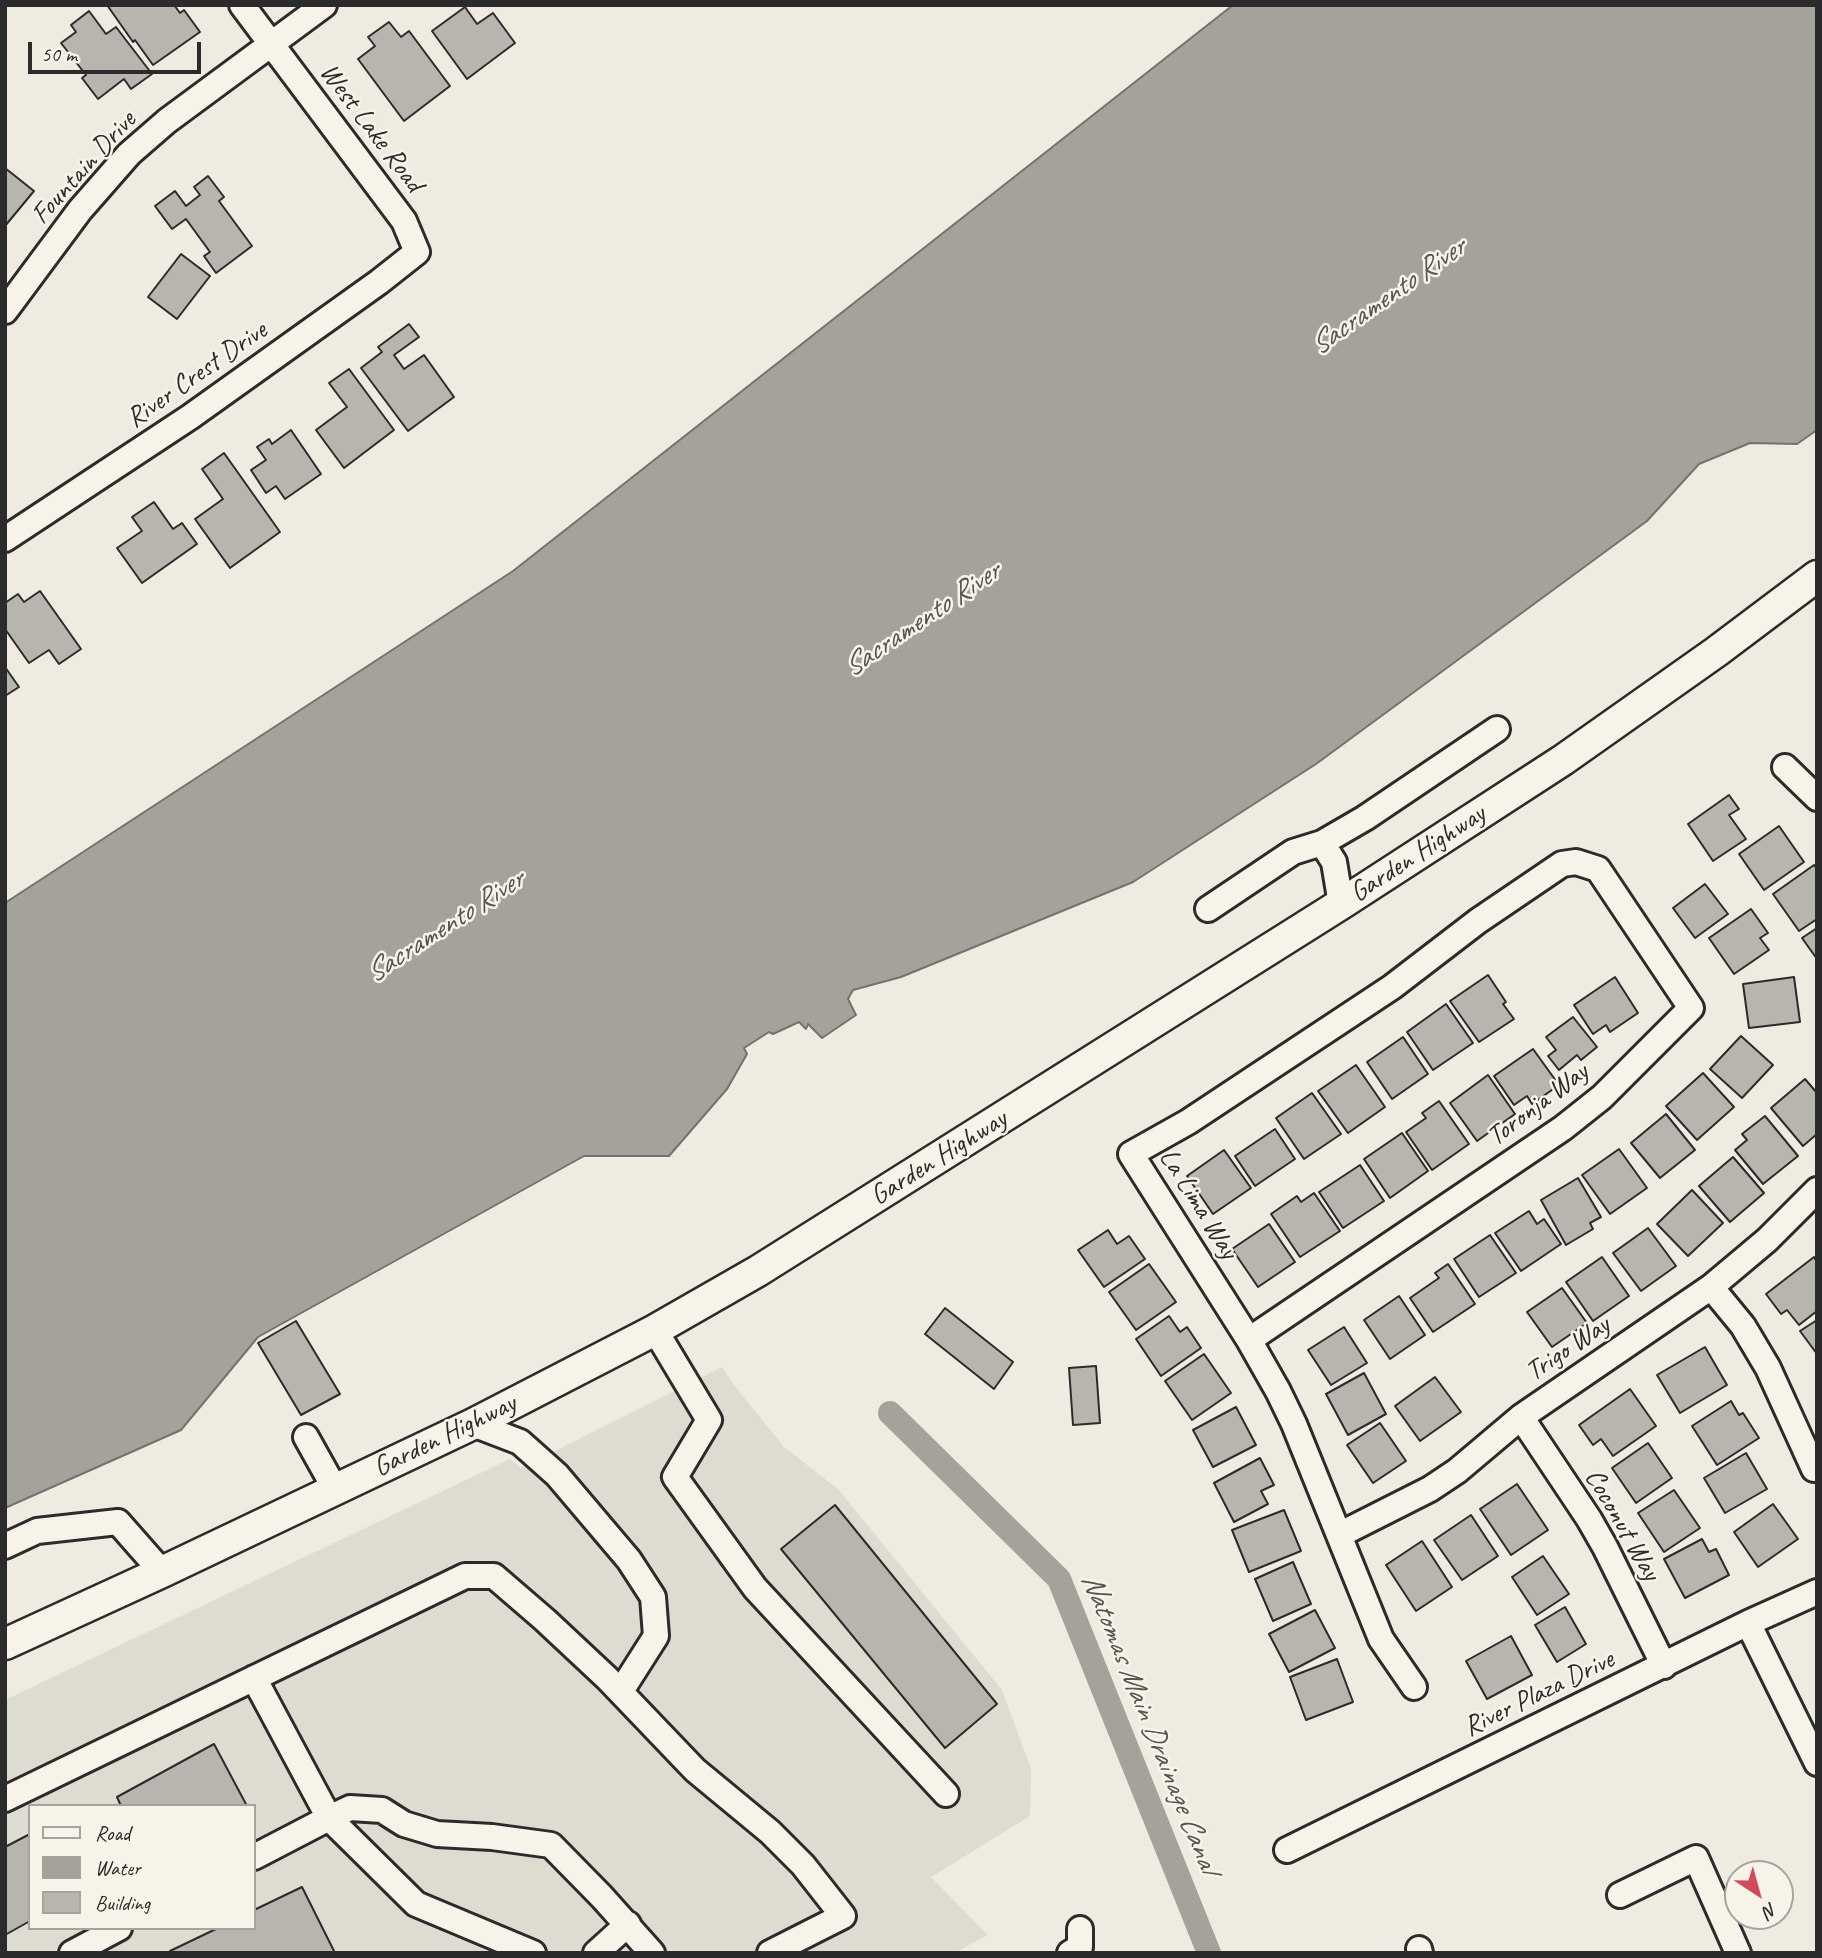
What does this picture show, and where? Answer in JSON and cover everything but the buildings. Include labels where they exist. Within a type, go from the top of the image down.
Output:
[{"type":"main road","name":"Garden Highway","points":[[5,1644],[473,1424],[655,1330],[783,1256],[1341,904],[1563,760],[1716,652],[1817,576]]},
{"type":"street","name":"West Lake Road","points":[[242,5],[404,221],[417,252]]},
{"type":"street","name":"Fountain Drive","points":[[5,311],[80,209],[129,155],[167,121],[324,5]]},
{"type":"street","name":"River Crest Drive","points":[[5,539],[190,417],[417,252]]},
{"type":"street","points":[[1209,909],[1293,852],[1322,843],[1365,818],[1497,729]]},
{"type":"street","points":[[1785,767],[1817,797]]},
{"type":"street","points":[[1322,843],[1334,862],[1341,904]]},
{"type":"street","name":"La Lima Way","points":[[1414,1687],[1381,1639],[1283,1402],[1249,1340],[1131,1154],[1188,1122],[1392,987],[1478,921],[1562,864],[1576,862]]},
{"type":"street","name":"Toronja Way","points":[[1249,1340],[1563,1128],[1602,1097],[1691,1008],[1598,869],[1576,862]]},
{"type":"street","name":"Trigo Way","points":[[1339,1535],[1430,1489],[1457,1471],[1521,1417],[1712,1287],[1767,1240],[1817,1190]]},
{"type":"street","points":[[1712,1287],[1743,1326],[1768,1367],[1814,1469]]},
{"type":"street","points":[[655,1330],[709,1420],[675,1477],[755,1588],[946,1794]]},
{"type":"street","name":"Coconut Way","points":[[1521,1417],[1605,1547],[1664,1666]]},
{"type":"street","points":[[473,1424],[520,1442],[557,1475],[629,1560],[653,1597],[656,1636],[621,1691]]},
{"type":"street","points":[[306,1437],[335,1489]]},
{"type":"street","points":[[5,1546],[37,1531],[118,1522],[162,1572]]},
{"type":"street","points":[[5,1799],[465,1576],[494,1576],[621,1691],[695,1770],[771,1832],[803,1865],[843,1916],[769,1953]]},
{"type":"street","name":"River Plaza Drive","points":[[1287,1850],[1748,1623],[1817,1592]]},
{"type":"street","points":[[1748,1623],[1817,1763]]},
{"type":"street","points":[[254,1678],[329,1818],[416,1904],[533,1953]]},
{"type":"street","points":[[256,1856],[350,1808],[382,1810],[404,1824],[437,1834],[492,1837],[551,1845],[628,1924],[652,1953]]},
{"type":"street","points":[[1620,1895],[1696,1858],[1738,1953]]},
{"type":"street","points":[[596,1953],[628,1924]]},
{"type":"street","points":[[1070,1953],[1080,1947],[1080,1929]]},
{"type":"street","points":[[72,1953],[115,1930]]},
{"type":"shaded area","points":[[722,1367],[784,1447],[838,1489],[1002,1690],[1031,1769],[1030,1816],[931,1877],[988,1935],[954,1953],[5,1953],[5,1700],[510,1459],[521,1468]]},
{"type":"water","name":"Sacramento River","points":[[1233,5],[1817,5],[1817,430],[1797,444],[1750,443],[1699,464],[1647,521],[1316,764],[1133,882],[901,977],[853,990],[848,999],[856,1015],[822,1038],[808,1024],[806,1029],[799,1022],[773,1034],[769,1032],[744,1048],[747,1054],[727,1089],[669,1156],[584,1156],[258,1337],[181,1430],[5,1508],[5,903],[513,571]]},
{"type":"waterway","name":"Natomas Main Drainage Canal","points":[[890,1413],[1059,1579],[1209,1953]]}]
